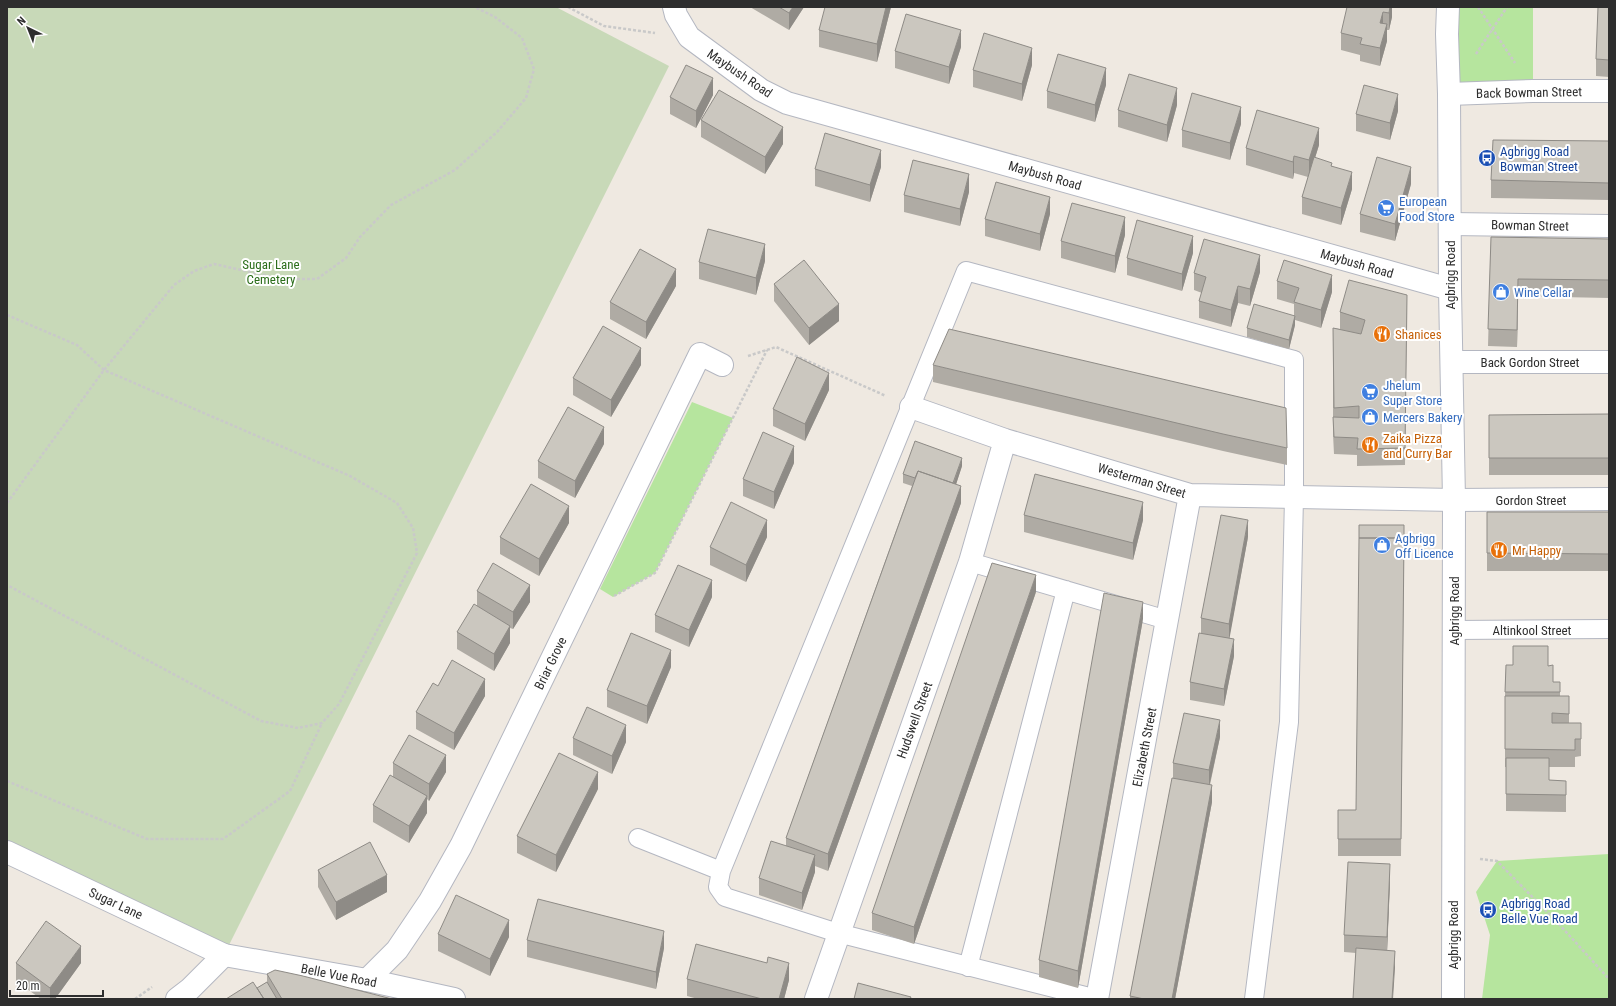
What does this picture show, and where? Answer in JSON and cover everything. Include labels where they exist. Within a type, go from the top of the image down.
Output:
[{"type":"street","name":"Maybush Road","points":[[674,7],[676,15],[689,37],[761,90],[787,103],[1450,289]]},
{"type":"street","name":"Agbrigg Road","points":[[1448,7],[1450,289],[1454,500],[1453,999]]},
{"type":"street","name":"Back Bowman Street","points":[[1449,94],[1533,91],[1609,91]]},
{"type":"street","name":"Bowman Street","points":[[1450,224],[1609,226]]},
{"type":"street","name":"Briar Grove","points":[[367,980],[397,950],[430,901],[461,846],[700,354],[722,365]]},
{"type":"street","name":"Back Gordon Street","points":[[1452,362],[1609,362]]},
{"type":"street","name":"Westerman Street","points":[[911,407],[1005,440],[1190,495],[1454,500]]},
{"type":"street","name":"Hudswell Street","points":[[816,999],[970,562],[1005,440]]},
{"type":"street","name":"Elizabeth Street","points":[[1097,999],[1190,495]]},
{"type":"street","name":"Gordon Street","points":[[1454,500],[1609,499]]},
{"type":"street","name":"Sugar Lane","points":[[8,855],[224,954]]},
{"type":"street","name":"Belle Vue Road","points":[[224,954],[367,980],[454,999]]},
{"type":"street","points":[[177,999],[190,989],[224,954]]},
{"type":"lane","points":[[1097,999],[838,934],[725,897],[718,887],[720,871],[966,271],[1294,360],[1294,497],[1289,722],[1254,999]]},
{"type":"lane","points":[[970,562],[1167,620]]},
{"type":"lane","points":[[968,967],[1066,590]]},
{"type":"lane","name":"Altinkool Street","points":[[1454,630],[1609,629]]},
{"type":"lane","points":[[638,838],[720,871]]},
{"type":"path","points":[[7,503],[104,370],[174,286],[194,271],[214,264],[282,279],[317,279],[346,258],[360,237],[391,205],[455,170],[497,132],[526,98],[534,69],[522,38],[495,17],[474,7]]},
{"type":"path","points":[[568,7],[604,26],[689,37]]},
{"type":"path","points":[[1478,7],[1533,91]]},
{"type":"path","points":[[1475,55],[1507,7]]},
{"type":"path","points":[[7,315],[77,345],[104,370],[350,476],[397,502],[413,528],[417,553],[339,704],[322,723],[290,791],[223,839],[147,839],[7,781]]},
{"type":"path","points":[[722,365],[776,347],[911,407]]},
{"type":"path","points":[[613,596],[655,573],[768,350]]},
{"type":"path","points":[[7,585],[261,721],[298,728],[322,723]]},
{"type":"path","points":[[1454,857],[1497,861],[1557,922],[1609,979]]},
{"type":"green space","name":"Sugar Lane Cemetery","points":[[7,7],[556,7],[669,66],[224,955],[7,852]]},
{"type":"green space","points":[[1448,7],[1533,7],[1533,91],[1449,94]]},
{"type":"green space","points":[[692,402],[733,418],[655,573],[613,597],[600,589]]},
{"type":"green space","points":[[1609,854],[1609,999],[1482,999],[1490,935],[1476,892],[1497,861]]},
{"type":"building","points":[[779,7],[793,7],[789,13]]},
{"type":"building","points":[[825,7],[886,7],[877,44],[819,30]]},
{"type":"building","points":[[1347,7],[1390,7],[1389,13],[1383,12],[1380,23],[1387,24],[1380,48],[1360,44],[1362,38],[1341,33]]},
{"type":"building","points":[[1598,7],[1609,7],[1609,60],[1596,59]]},
{"type":"building","points":[[906,14],[961,30],[949,67],[895,51]]},
{"type":"building","points":[[984,33],[1032,48],[1022,84],[973,70]]},
{"type":"building","points":[[1058,54],[1106,68],[1095,105],[1047,91]]},
{"type":"building","points":[[686,65],[713,78],[696,111],[670,97]]},
{"type":"building","points":[[1129,74],[1177,88],[1167,125],[1118,110]]},
{"type":"building","points":[[1364,85],[1398,94],[1390,123],[1356,114]]},
{"type":"building","points":[[719,90],[783,127],[765,157],[701,120]]},
{"type":"building","points":[[1192,93],[1241,107],[1230,143],[1182,130]]},
{"type":"building","points":[[1257,110],[1319,128],[1309,160],[1294,156],[1293,162],[1246,148]]},
{"type":"building","points":[[825,133],[881,150],[870,185],[815,169]]},
{"type":"building","points":[[1493,140],[1609,141],[1609,183],[1491,180]]},
{"type":"building","points":[[1314,157],[1332,163],[1331,166],[1352,172],[1341,208],[1302,197]]},
{"type":"building","name":"European Food Store","points":[[1377,157],[1411,167],[1395,224],[1360,214]]},
{"type":"building","points":[[913,160],[969,174],[960,209],[904,195]]},
{"type":"building","points":[[996,182],[1050,197],[1040,234],[985,219]]},
{"type":"building","points":[[1072,203],[1125,217],[1115,256],[1061,241]]},
{"type":"building","points":[[1137,220],[1193,236],[1182,274],[1127,258]]},
{"type":"building","points":[[708,229],[765,244],[756,278],[699,262]]},
{"type":"building","points":[[1491,237],[1609,239],[1609,280],[1518,279],[1517,330],[1488,329]]},
{"type":"building","points":[[1204,239],[1260,255],[1250,289],[1238,286],[1231,310],[1199,301],[1206,277],[1194,273]]},
{"type":"building","points":[[640,249],[676,269],[646,322],[610,302]]},
{"type":"building","points":[[804,260],[839,304],[809,328],[774,284]]},
{"type":"building","points":[[1284,260],[1332,275],[1321,310],[1294,302],[1299,288],[1277,281]]},
{"type":"building","points":[[1349,280],[1407,295],[1405,448],[1357,449],[1358,438],[1334,437],[1333,417],[1359,418],[1359,406],[1334,408],[1333,328],[1361,334],[1365,320],[1340,312]]},
{"type":"building","points":[[1254,304],[1295,316],[1289,340],[1247,328]]},
{"type":"building","points":[[603,326],[641,348],[611,400],[573,378]]},
{"type":"building","points":[[949,329],[1286,408],[1287,448],[933,365]]},
{"type":"building","points":[[797,357],[829,373],[805,424],[773,409]]},
{"type":"building","points":[[568,407],[604,427],[575,481],[538,461]]},
{"type":"building","points":[[1609,414],[1609,458],[1489,458],[1489,415]]},
{"type":"building","points":[[763,432],[794,446],[774,492],[743,479]]},
{"type":"building","points":[[915,441],[962,458],[953,483],[918,471],[915,478],[903,474]]},
{"type":"building","points":[[918,471],[961,486],[828,854],[786,838]]},
{"type":"building","points":[[1035,474],[1143,502],[1133,543],[1024,515]]},
{"type":"building","points":[[531,484],[569,506],[539,559],[500,537]]},
{"type":"building","points":[[731,502],[767,520],[746,565],[710,547]]},
{"type":"building","points":[[1487,512],[1609,512],[1609,554],[1487,553]]},
{"type":"building","points":[[1221,515],[1248,520],[1229,624],[1201,618]]},
{"type":"building","points":[[1359,525],[1404,525],[1404,538],[1359,538]]},
{"type":"building","points":[[1359,538],[1404,538],[1401,839],[1338,839],[1338,810],[1356,810]]},
{"type":"building","points":[[493,563],[530,585],[513,612],[477,591]]},
{"type":"building","points":[[992,563],[1036,575],[914,927],[872,913]]},
{"type":"building","points":[[678,565],[712,580],[689,630],[655,615]]},
{"type":"building","points":[[1104,593],[1143,602],[1078,971],[1039,960]]},
{"type":"building","points":[[474,604],[510,626],[494,654],[457,632]]},
{"type":"building","points":[[631,633],[671,650],[647,706],[607,690]]},
{"type":"building","points":[[1199,633],[1234,639],[1224,689],[1190,682]]},
{"type":"building","points":[[1513,646],[1548,646],[1548,666],[1553,665],[1553,682],[1560,682],[1560,692],[1505,692],[1506,665],[1513,665]]},
{"type":"building","points":[[452,660],[485,679],[454,733],[416,712],[433,683],[438,686]]},
{"type":"building","points":[[1505,696],[1569,696],[1569,714],[1552,713],[1552,723],[1581,723],[1581,739],[1575,739],[1575,750],[1505,749]]},
{"type":"building","points":[[587,707],[626,725],[612,756],[573,738]]},
{"type":"building","points":[[1184,713],[1220,720],[1209,770],[1173,763]]},
{"type":"building","points":[[409,735],[446,755],[429,784],[393,763]]},
{"type":"building","points":[[559,753],[598,772],[556,855],[517,836]]},
{"type":"building","points":[[1506,758],[1549,758],[1549,780],[1566,781],[1566,795],[1506,794]]},
{"type":"building","points":[[390,775],[427,796],[409,826],[373,805]]},
{"type":"building","points":[[1172,778],[1212,785],[1172,999],[1144,999],[1130,996]]},
{"type":"building","points":[[771,841],[815,855],[802,893],[759,878]]},
{"type":"building","points":[[370,842],[387,875],[336,902],[318,870]]},
{"type":"building","points":[[1348,862],[1390,864],[1387,937],[1344,935]]},
{"type":"building","points":[[456,895],[509,920],[490,959],[438,934]]},
{"type":"building","points":[[538,899],[664,931],[656,972],[527,940]]},
{"type":"building","points":[[46,921],[81,946],[50,988],[16,963]]},
{"type":"building","points":[[696,944],[767,963],[768,957],[789,963],[779,999],[762,999],[687,979]]},
{"type":"building","points":[[1356,948],[1395,951],[1392,999],[1353,999]]},
{"type":"building","points":[[275,970],[392,999],[282,999],[267,974]]},
{"type":"building","points":[[253,982],[264,999],[226,999]]},
{"type":"building","points":[[267,982],[277,999],[264,999],[257,988]]},
{"type":"building","points":[[858,983],[911,997],[910,999],[854,999]]},
{"type":"place","name":"Agbrigg Road Bowman Street","points":[[1487,158]]},
{"type":"place","name":"European Food Store","points":[[1386,208]]},
{"type":"place","name":"Wine Cellar","points":[[1501,292]]},
{"type":"place","name":"Shanices","points":[[1382,334]]},
{"type":"place","name":"Jhelum Super Store","points":[[1370,392]]},
{"type":"place","name":"Mercers Bakery","points":[[1370,417]]},
{"type":"place","name":"Zaika Pizza and Curry Bar","points":[[1370,445]]},
{"type":"place","name":"Agbrigg Off Licence","points":[[1382,545]]},
{"type":"place","name":"Mr Happy","points":[[1499,550]]},
{"type":"place","name":"Agbrigg Road Belle Vue Road","points":[[1488,910]]}]
